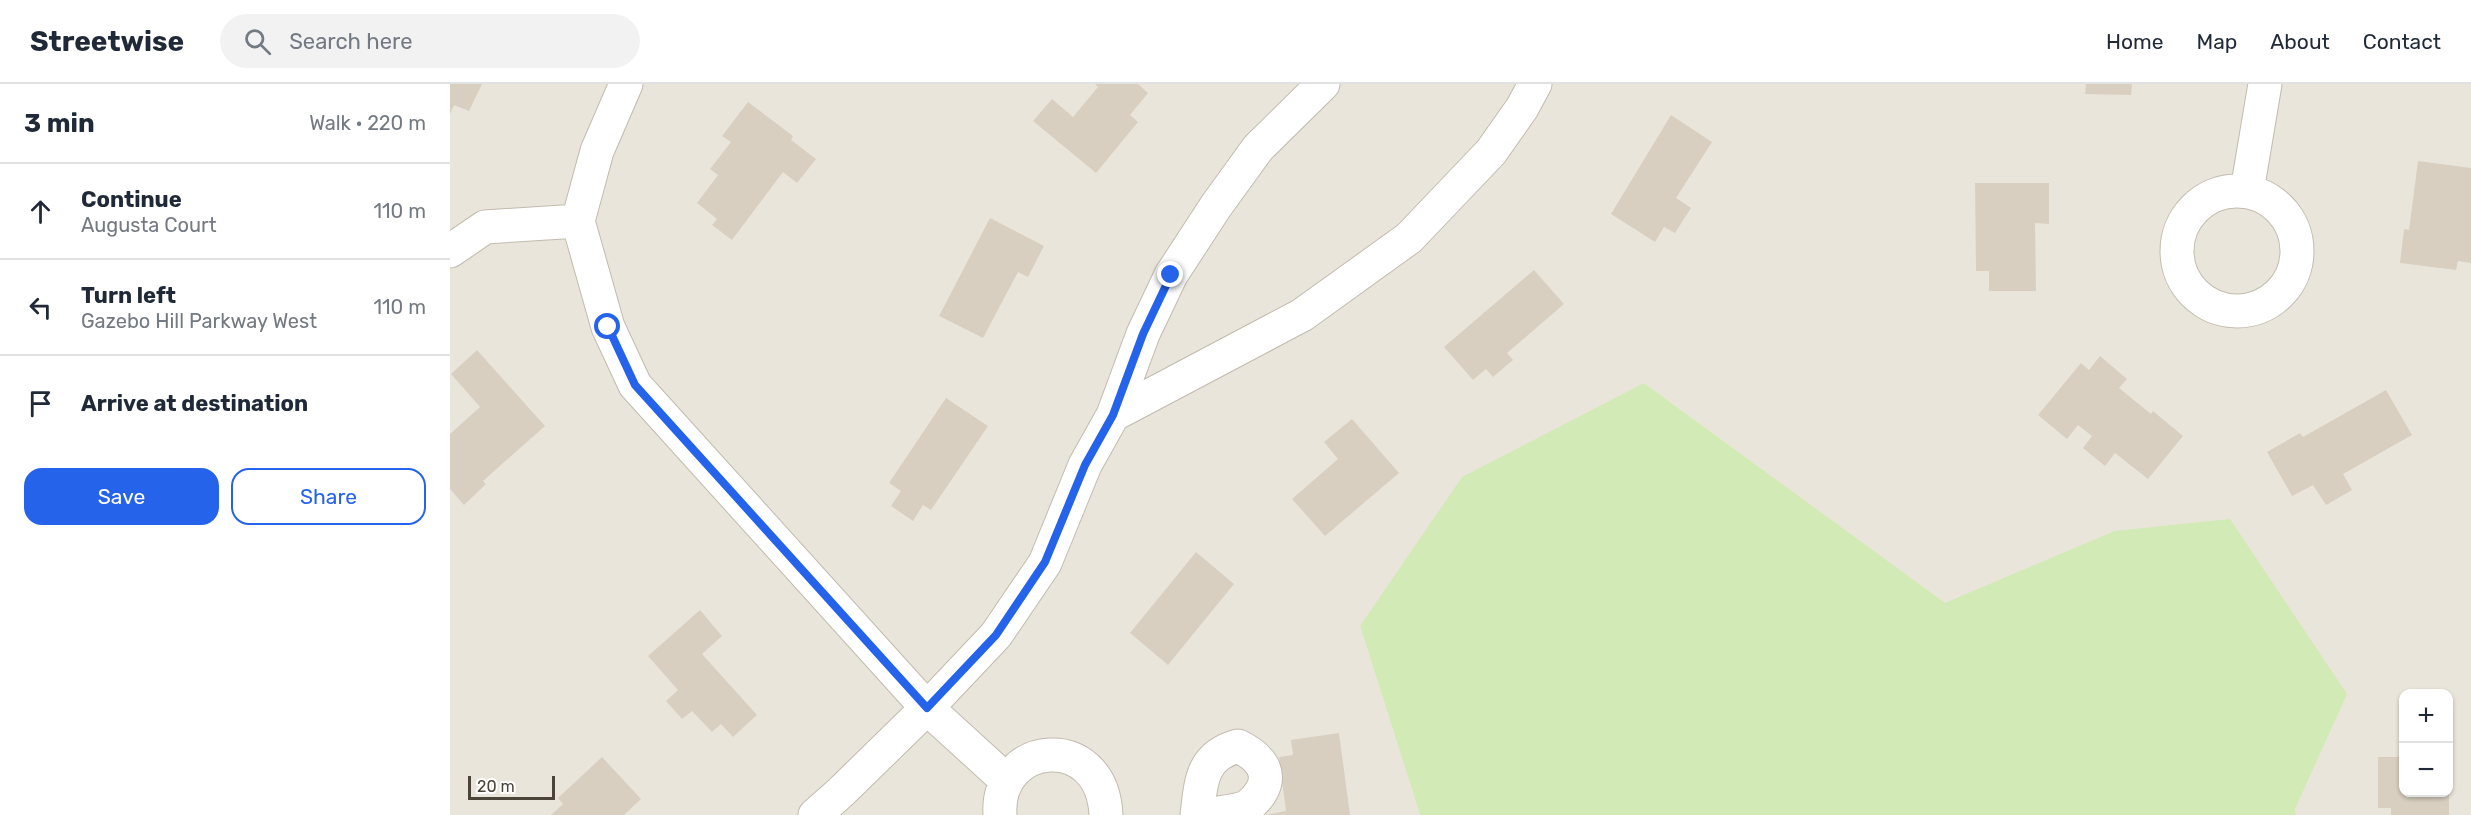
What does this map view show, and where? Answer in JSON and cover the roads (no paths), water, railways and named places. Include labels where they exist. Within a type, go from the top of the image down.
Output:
[{"type":"street","points":[[626,84],[597,151],[578,221],[608,327],[635,385],[927,708],[1006,780]]},
{"type":"street","points":[[814,815],[841,792],[927,708],[996,635],[1045,562],[1085,465],[1113,415],[1143,334],[1171,275],[1216,206],[1258,148],[1323,84]]},
{"type":"street","points":[[1113,415],[1302,315],[1409,238],[1491,152],[1522,108],[1535,84]]},
{"type":"street","points":[[2247,191],[2265,84]]},
{"type":"street","points":[[450,250],[485,227],[578,221]]},
{"type":"street","points":[[1197,815],[1203,776],[1211,760],[1224,750],[1238,746],[1253,753],[1264,767],[1266,783],[1259,795],[1248,806],[1206,815]]},
{"type":"street","points":[[1000,815],[1000,796],[1006,780],[1018,766],[1034,757],[1052,754],[1070,757],[1086,766],[1098,780],[1105,797],[1106,815]]}]
